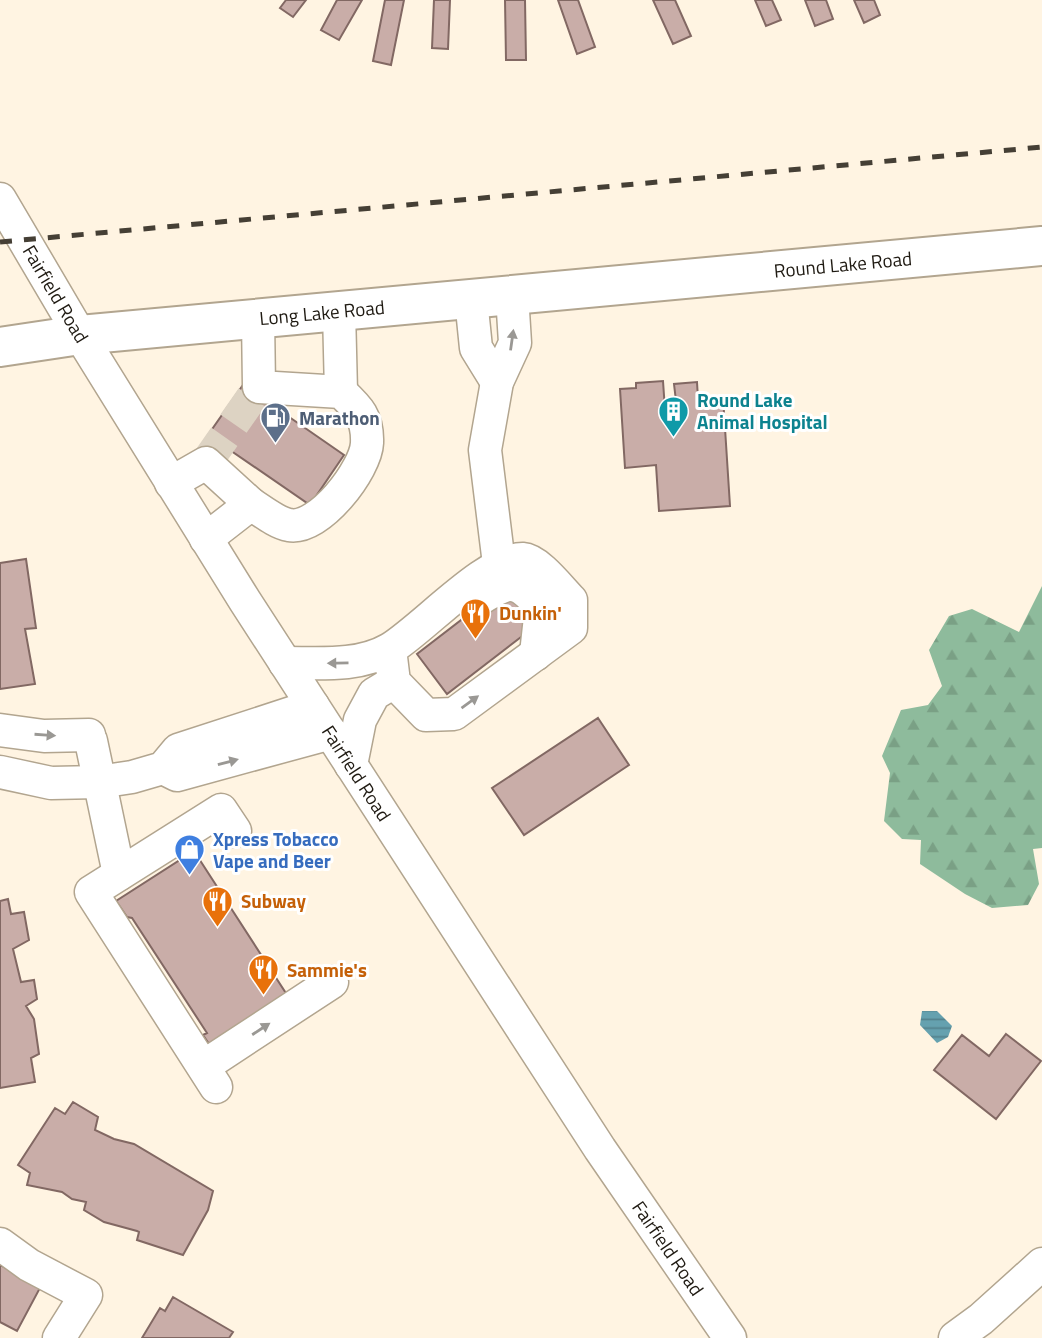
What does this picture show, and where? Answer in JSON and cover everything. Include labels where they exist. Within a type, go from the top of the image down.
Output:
[{"type":"main road","name":"Round Lake Road","points":[[643,283],[1042,246]]},
{"type":"main road","name":"Long Lake Road","points":[[0,347],[80,335],[643,283]]},
{"type":"street","name":"Fairfield Road","points":[[0,198],[80,335],[285,663],[600,1149],[730,1338]]},
{"type":"street","points":[[499,564],[485,450],[497,382],[515,343],[512,295]]},
{"type":"street","points":[[471,299],[476,348],[497,382]]},
{"type":"street","points":[[339,311],[341,392]]},
{"type":"street","points":[[171,483],[205,463],[250,505],[289,525],[298,525],[328,508],[353,481],[367,444],[362,412],[341,392],[259,387],[258,318]]},
{"type":"street","points":[[206,539],[250,505]]},
{"type":"street","points":[[285,663],[349,663],[390,649],[499,564],[524,559],[537,564],[571,600],[571,628],[454,714],[426,715],[394,682],[390,649]]},
{"type":"street","points":[[426,620],[455,615],[500,585],[513,584],[532,596],[541,608],[536,654]]},
{"type":"street","points":[[351,765],[360,720],[374,694],[394,682]]},
{"type":"street","points":[[0,772],[51,783],[99,782],[132,777],[163,768],[178,750],[313,706]]},
{"type":"street","points":[[0,730],[90,738],[119,874]]},
{"type":"street","points":[[163,768],[177,775],[331,733]]},
{"type":"street","points":[[234,831],[221,810],[91,892],[210,1076],[332,982]]},
{"type":"street","points":[[0,1244],[29,1265],[86,1295],[59,1338]]},
{"type":"street","points":[[955,1338],[981,1319],[1042,1264]]},
{"type":"green space","points":[[1042,586],[1042,848],[1033,849],[1039,884],[1028,905],[992,908],[965,894],[920,864],[921,840],[902,839],[884,821],[890,773],[882,756],[901,710],[928,705],[942,686],[929,650],[949,616],[972,609],[1019,632]]},
{"type":"water","points":[[922,1011],[937,1011],[952,1026],[948,1037],[937,1043],[920,1025]]},
{"type":"building","points":[[286,0],[306,0],[293,17],[280,8]]},
{"type":"building","points":[[337,0],[362,0],[339,40],[321,30]]},
{"type":"building","points":[[385,0],[404,0],[391,65],[373,61]]},
{"type":"building","points":[[434,0],[450,0],[448,49],[432,48]]},
{"type":"building","points":[[505,0],[525,0],[526,60],[506,60]]},
{"type":"building","points":[[558,0],[578,0],[595,47],[577,54]]},
{"type":"building","points":[[653,0],[675,0],[691,36],[673,44]]},
{"type":"building","points":[[755,0],[772,0],[781,20],[766,26]]},
{"type":"building","points":[[805,0],[826,0],[833,19],[815,26]]},
{"type":"building","points":[[854,0],[874,0],[880,15],[864,23]]},
{"type":"building","name":"Round Lake Animal Hospital","points":[[663,381],[665,410],[668,410],[667,401],[676,401],[674,384],[697,382],[698,399],[723,397],[730,506],[659,511],[656,465],[625,468],[620,389],[636,388],[636,383]]},
{"type":"building","points":[[243,385],[344,455],[310,505],[208,435]]},
{"type":"building","points":[[26,559],[36,628],[25,629],[35,684],[0,689],[0,563]]},
{"type":"building","name":"Dunkin'","points":[[504,587],[534,627],[447,694],[417,654]]},
{"type":"building","points":[[598,718],[629,765],[524,835],[492,788]]},
{"type":"building","points":[[194,851],[291,1001],[211,1047],[203,1035],[207,1033],[132,918],[127,917],[116,901]]},
{"type":"building","points":[[8,899],[11,914],[24,912],[29,940],[13,949],[21,982],[34,980],[37,999],[26,1006],[34,1019],[39,1054],[31,1058],[35,1082],[0,1088],[0,901]]},
{"type":"building","points":[[1006,1034],[1041,1061],[996,1119],[934,1070],[962,1035],[989,1056]]},
{"type":"building","points":[[73,1102],[98,1117],[95,1130],[134,1144],[213,1191],[208,1210],[183,1255],[137,1240],[137,1231],[104,1222],[84,1210],[86,1202],[72,1199],[62,1192],[27,1185],[30,1173],[18,1165],[55,1108],[65,1114]]},
{"type":"building","points":[[0,1265],[41,1286],[17,1331],[0,1322]]},
{"type":"building","points":[[173,1297],[233,1332],[229,1338],[142,1338],[160,1308],[165,1311]]},
{"type":"tunnel","points":[[206,463],[259,387]]},
{"type":"railway","points":[[0,242],[1042,147]]},
{"type":"place","name":"Round Lake Animal Hospital","points":[[674,438]]},
{"type":"place","name":"Marathon","points":[[276,445]]},
{"type":"place","name":"Dunkin'","points":[[476,640]]},
{"type":"place","name":"Xpress Tobacco Vape and Beer","points":[[190,877]]},
{"type":"place","name":"Subway","points":[[218,928]]},
{"type":"place","name":"Sammie's","points":[[264,997]]}]
